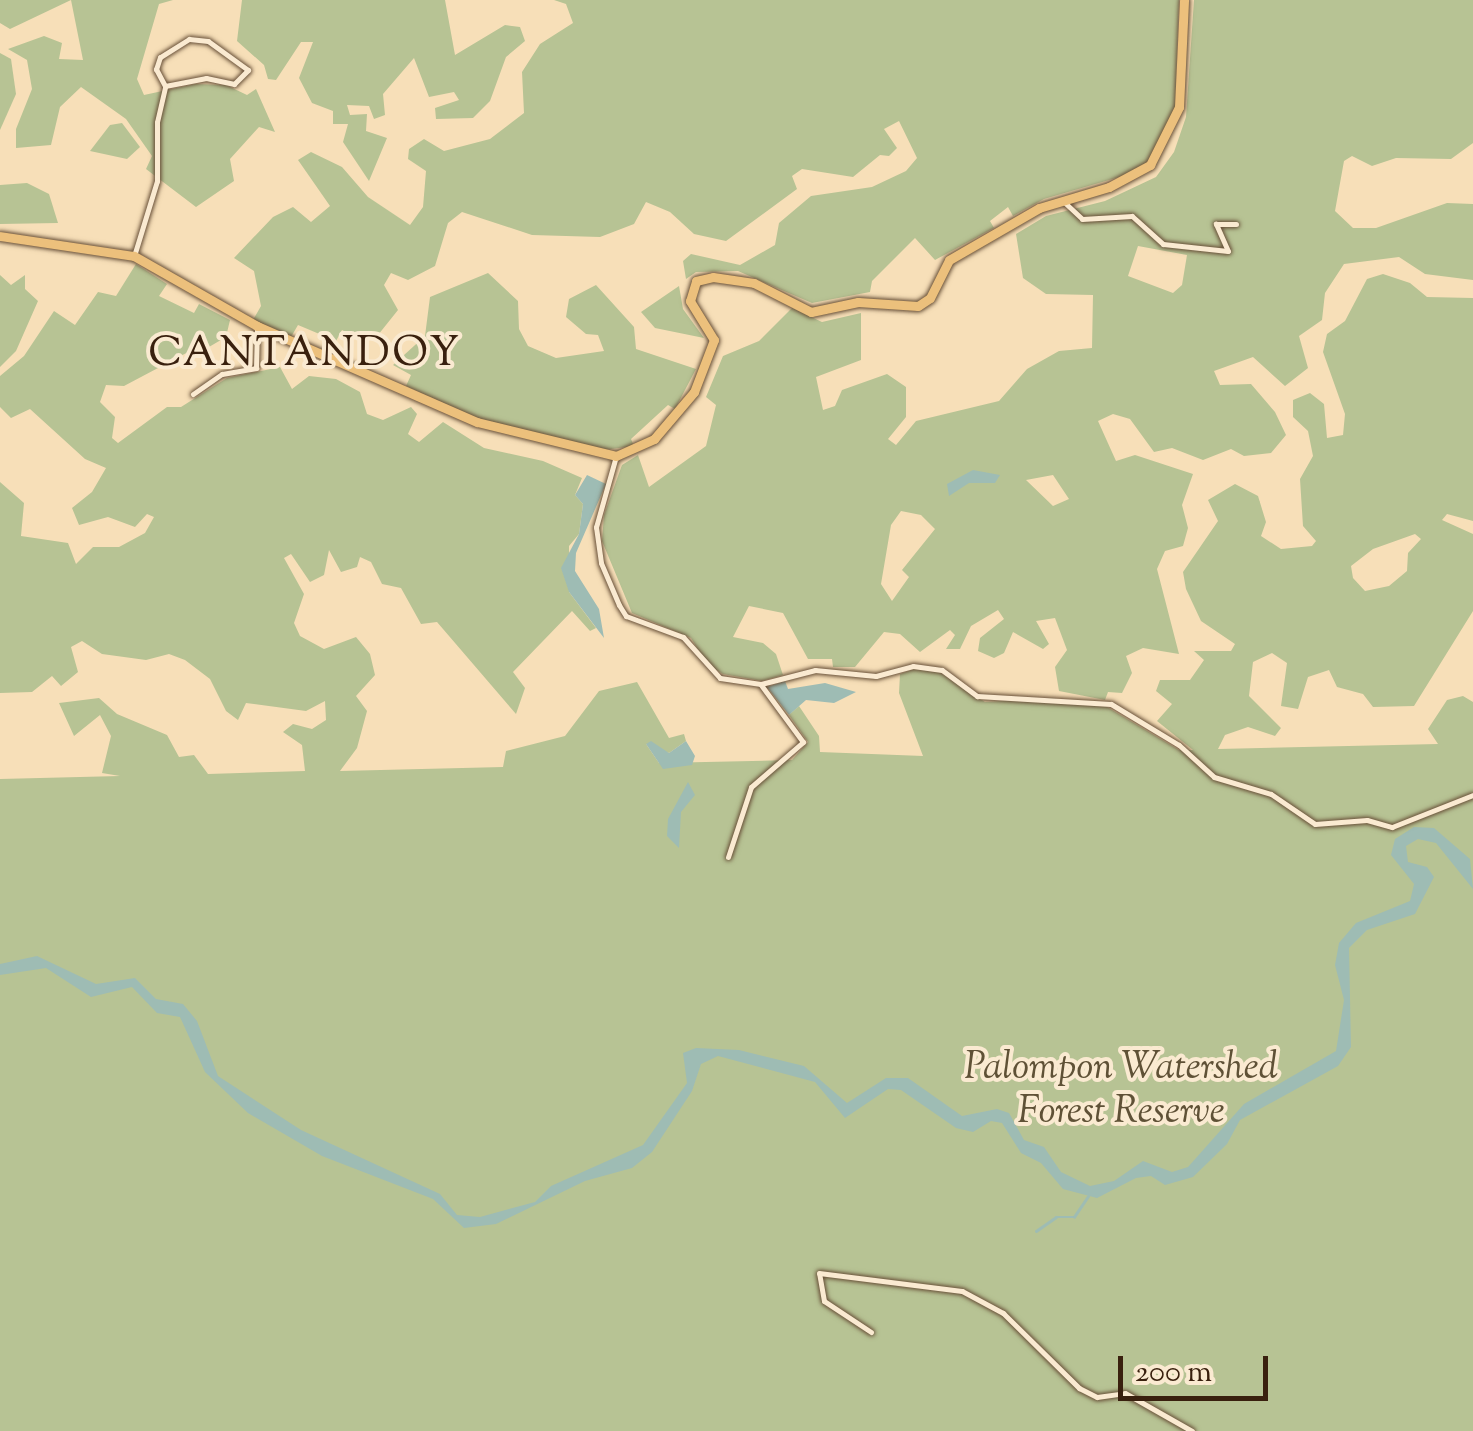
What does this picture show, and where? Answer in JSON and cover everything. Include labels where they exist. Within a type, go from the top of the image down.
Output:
[{"type":"highway","points":[[0,236],[134,256],[257,326],[494,429],[616,456],[654,439],[694,392],[714,340],[690,301],[696,281],[713,277],[752,283],[811,312],[858,302],[918,306],[930,298],[948,260],[1062,198],[1132,177],[1163,150],[1179,107],[1184,0]]},
{"type":"street","points":[[134,256],[157,181],[156,122],[165,86],[156,69],[160,57],[188,39],[208,40],[248,70],[234,84],[206,78],[165,86]]},
{"type":"street","points":[[1062,198],[1082,219],[1132,216],[1163,244],[1228,251],[1216,224],[1236,224]]},
{"type":"street","points":[[193,394],[222,374],[258,366],[257,326]]},
{"type":"street","points":[[616,456],[598,514],[597,542],[626,616],[683,637],[720,678],[761,684],[816,670],[876,676],[913,666],[942,670],[977,696],[1111,704],[1155,728],[1214,777],[1272,794],[1315,824],[1368,820],[1392,827],[1473,795]]},
{"type":"street","points":[[728,857],[751,787],[803,742],[761,684]]},
{"type":"street","points":[[871,1332],[824,1301],[819,1273],[962,1291],[1004,1313],[1079,1388],[1097,1397],[1125,1393],[1192,1431]]},
{"type":"green space","points":[[0,0],[71,0],[10,29],[0,23]]},
{"type":"green space","points":[[71,0],[173,0],[159,4],[137,79],[144,95],[195,84],[226,85],[247,95],[256,89],[275,132],[259,127],[230,159],[234,181],[196,207],[146,169],[152,156],[126,119],[81,87],[60,107],[51,145],[16,148],[16,129],[32,89],[27,60],[8,49],[44,36],[62,43],[59,59],[83,60]]},
{"type":"green space","points":[[242,0],[445,0],[455,55],[505,25],[520,27],[525,41],[506,57],[490,101],[473,118],[436,119],[435,108],[459,100],[454,92],[429,97],[414,58],[383,94],[385,115],[374,119],[369,106],[347,105],[350,115],[367,114],[366,131],[387,138],[369,181],[343,142],[348,124],[333,124],[333,111],[312,103],[299,78],[313,42],[301,42],[276,80],[268,79],[264,65],[237,41]]},
{"type":"green space","points":[[554,0],[1179,0],[1175,109],[1154,157],[1133,173],[1044,199],[1013,216],[1008,207],[990,221],[994,228],[935,260],[915,238],[872,281],[870,292],[812,303],[738,271],[696,272],[686,279],[683,261],[691,254],[740,265],[775,245],[779,223],[811,196],[872,187],[906,171],[917,158],[899,121],[884,129],[897,148],[889,156],[880,155],[853,177],[802,169],[792,176],[797,189],[726,241],[694,234],[670,212],[646,202],[634,224],[600,237],[532,235],[462,212],[448,223],[435,266],[408,280],[391,273],[384,285],[398,310],[378,335],[360,339],[342,330],[336,341],[298,325],[291,337],[253,320],[261,306],[254,271],[234,258],[273,217],[293,207],[311,222],[330,206],[298,160],[311,152],[342,167],[368,197],[410,225],[423,207],[426,171],[408,159],[409,149],[424,139],[444,151],[490,139],[524,113],[522,72],[540,44],[573,23],[566,4]]},
{"type":"green space","points":[[1194,0],[1473,0],[1473,143],[1451,159],[1396,158],[1372,166],[1352,156],[1344,161],[1335,211],[1353,228],[1376,228],[1447,203],[1473,204],[1473,280],[1425,274],[1399,257],[1344,264],[1325,293],[1322,320],[1299,336],[1308,368],[1285,386],[1253,357],[1214,371],[1220,385],[1251,384],[1275,412],[1286,435],[1271,453],[1244,456],[1231,449],[1203,460],[1172,448],[1154,452],[1130,419],[1113,414],[1098,421],[1116,461],[1135,455],[1193,474],[1182,505],[1188,528],[1183,546],[1165,551],[1157,569],[1179,654],[1143,648],[1126,656],[1132,673],[1122,693],[1108,692],[1105,700],[1059,691],[1055,667],[1067,650],[1055,618],[1036,621],[1049,644],[1043,649],[1013,632],[1004,653],[994,658],[978,651],[980,638],[1004,619],[998,610],[971,626],[960,649],[946,649],[955,635],[950,630],[920,652],[900,634],[884,632],[855,667],[833,667],[832,659],[808,659],[783,613],[749,606],[733,637],[763,643],[776,654],[783,675],[762,681],[723,674],[707,664],[691,638],[632,613],[602,541],[604,515],[622,465],[638,455],[649,487],[706,446],[716,405],[706,397],[723,356],[759,341],[792,308],[822,322],[861,313],[861,360],[816,377],[823,410],[835,406],[842,390],[887,374],[906,387],[906,417],[888,439],[896,445],[916,421],[999,401],[1027,369],[1059,351],[1092,348],[1093,295],[1046,294],[1023,278],[1016,234],[1046,216],[1105,201],[1156,177],[1174,152],[1186,117]],"holes":[[[1138,246],[1187,255],[1182,285],[1173,293],[1128,276]],[[1053,475],[1069,499],[1053,506],[1026,480]],[[901,511],[921,515],[935,529],[902,570],[909,577],[892,601],[881,584],[891,525]]]},
{"type":"green space","points":[[0,53],[11,59],[16,94],[0,130]]},
{"type":"green space","points":[[122,123],[140,147],[127,159],[90,151],[110,125]]},
{"type":"green space","points":[[27,183],[49,194],[58,223],[0,224],[0,185]]},
{"type":"green space","name":"Palompon Watershed Forest Reserve","points":[[136,264],[167,284],[159,296],[194,313],[199,304],[230,320],[226,337],[197,354],[192,350],[124,386],[106,385],[100,402],[115,417],[112,438],[118,443],[167,407],[181,407],[227,378],[280,367],[292,389],[309,376],[336,379],[360,392],[367,414],[383,420],[411,407],[417,414],[408,434],[419,442],[443,422],[484,448],[543,461],[582,478],[575,495],[583,504],[579,534],[569,546],[569,592],[596,628],[590,631],[572,611],[513,672],[525,688],[516,714],[437,622],[421,624],[401,588],[382,584],[371,562],[360,557],[357,567],[341,572],[329,550],[324,575],[310,582],[291,554],[284,558],[304,594],[294,623],[300,636],[324,649],[356,637],[370,654],[375,675],[356,696],[367,711],[357,748],[340,771],[503,767],[506,751],[565,736],[599,691],[637,682],[669,738],[684,734],[686,741],[669,753],[646,744],[659,763],[792,760],[808,742],[789,715],[799,706],[819,736],[820,752],[923,756],[899,693],[900,674],[914,669],[939,672],[985,702],[1052,698],[1107,707],[1179,750],[1193,750],[1157,721],[1172,704],[1156,691],[1160,680],[1190,680],[1204,660],[1194,651],[1231,651],[1235,644],[1201,621],[1186,589],[1183,572],[1218,521],[1208,500],[1235,484],[1258,496],[1266,522],[1261,536],[1281,549],[1312,546],[1316,541],[1303,526],[1300,479],[1313,456],[1308,431],[1293,417],[1293,400],[1310,393],[1324,404],[1327,438],[1343,435],[1345,414],[1323,352],[1327,334],[1345,321],[1367,279],[1383,274],[1410,283],[1427,297],[1473,298],[1473,521],[1447,514],[1442,520],[1473,534],[1473,611],[1414,706],[1373,707],[1363,694],[1337,687],[1329,670],[1308,677],[1298,709],[1281,706],[1287,663],[1272,653],[1253,662],[1249,696],[1281,728],[1275,736],[1248,727],[1225,735],[1218,749],[1438,744],[1428,729],[1447,700],[1463,696],[1473,702],[1473,1431],[0,1431],[0,779],[120,776],[102,773],[111,736],[100,715],[74,736],[59,703],[99,698],[117,714],[167,735],[179,757],[194,755],[208,774],[305,771],[302,745],[283,732],[293,724],[312,729],[326,720],[325,701],[306,711],[246,703],[238,720],[226,711],[210,679],[185,660],[169,654],[146,660],[102,654],[82,641],[71,647],[78,672],[61,686],[52,676],[32,692],[0,693],[0,482],[24,503],[21,536],[68,543],[76,564],[93,547],[119,547],[145,533],[154,517],[147,514],[135,527],[108,517],[79,525],[72,508],[92,492],[106,468],[85,459],[30,409],[11,418],[0,407],[0,376],[24,356],[54,311],[75,325],[98,292],[116,296]],"holes":[[[1415,534],[1421,539],[1408,553],[1407,571],[1389,586],[1365,591],[1353,578],[1351,566],[1373,549]]]},
{"type":"green space","points":[[488,273],[518,301],[519,329],[528,346],[556,358],[604,351],[598,335],[586,334],[566,317],[569,299],[596,285],[634,327],[636,349],[696,369],[675,409],[668,405],[631,439],[634,446],[604,450],[474,417],[406,386],[411,375],[393,365],[425,336],[430,297]]},
{"type":"green space","points":[[0,275],[11,285],[25,275],[25,289],[38,301],[16,351],[0,367]]},
{"type":"green space","points":[[679,286],[683,309],[704,338],[655,328],[641,312]]},
{"type":"water","points":[[973,470],[1000,475],[995,483],[969,483],[949,496],[947,484]]},
{"type":"water","points":[[587,475],[606,484],[576,553],[575,571],[599,609],[604,638],[569,592],[561,568],[579,534],[583,504],[575,495]]},
{"type":"water","points":[[785,681],[788,689],[825,683],[856,692],[834,703],[806,700],[789,715],[767,687]]},
{"type":"water","points":[[651,741],[669,753],[686,741],[695,756],[692,765],[663,769],[646,744]]},
{"type":"water","points":[[688,782],[695,795],[681,812],[679,848],[667,836],[668,819]]},
{"type":"water","points":[[1414,827],[1434,828],[1470,859],[1473,889],[1436,843],[1418,839],[1406,846],[1408,862],[1427,867],[1434,877],[1415,914],[1367,930],[1349,948],[1351,1047],[1338,1066],[1240,1120],[1227,1144],[1193,1177],[1165,1185],[1151,1176],[1136,1178],[1097,1198],[1063,1189],[1041,1163],[1021,1153],[1002,1123],[991,1121],[973,1132],[956,1128],[901,1090],[888,1089],[845,1118],[815,1082],[718,1056],[701,1064],[692,1091],[652,1152],[632,1168],[585,1181],[496,1224],[464,1228],[433,1199],[322,1156],[248,1113],[205,1072],[180,1017],[157,1013],[132,987],[91,997],[46,968],[0,975],[0,964],[37,956],[96,984],[135,978],[156,999],[183,1004],[197,1021],[218,1076],[301,1130],[440,1194],[457,1215],[480,1217],[535,1202],[551,1186],[643,1145],[687,1083],[683,1053],[696,1048],[739,1050],[804,1066],[847,1103],[886,1078],[908,1078],[962,1116],[997,1109],[1009,1113],[1024,1140],[1044,1147],[1061,1172],[1090,1186],[1114,1181],[1143,1161],[1172,1172],[1188,1167],[1244,1104],[1336,1051],[1344,1000],[1335,965],[1339,943],[1356,923],[1410,901],[1414,884],[1391,855],[1395,839]]},
{"type":"waterway","points":[[1036,1231],[1056,1217],[1074,1217],[1088,1196]]},
{"type":"district","name":"CANTANDOY","points":[[305,355]]}]
